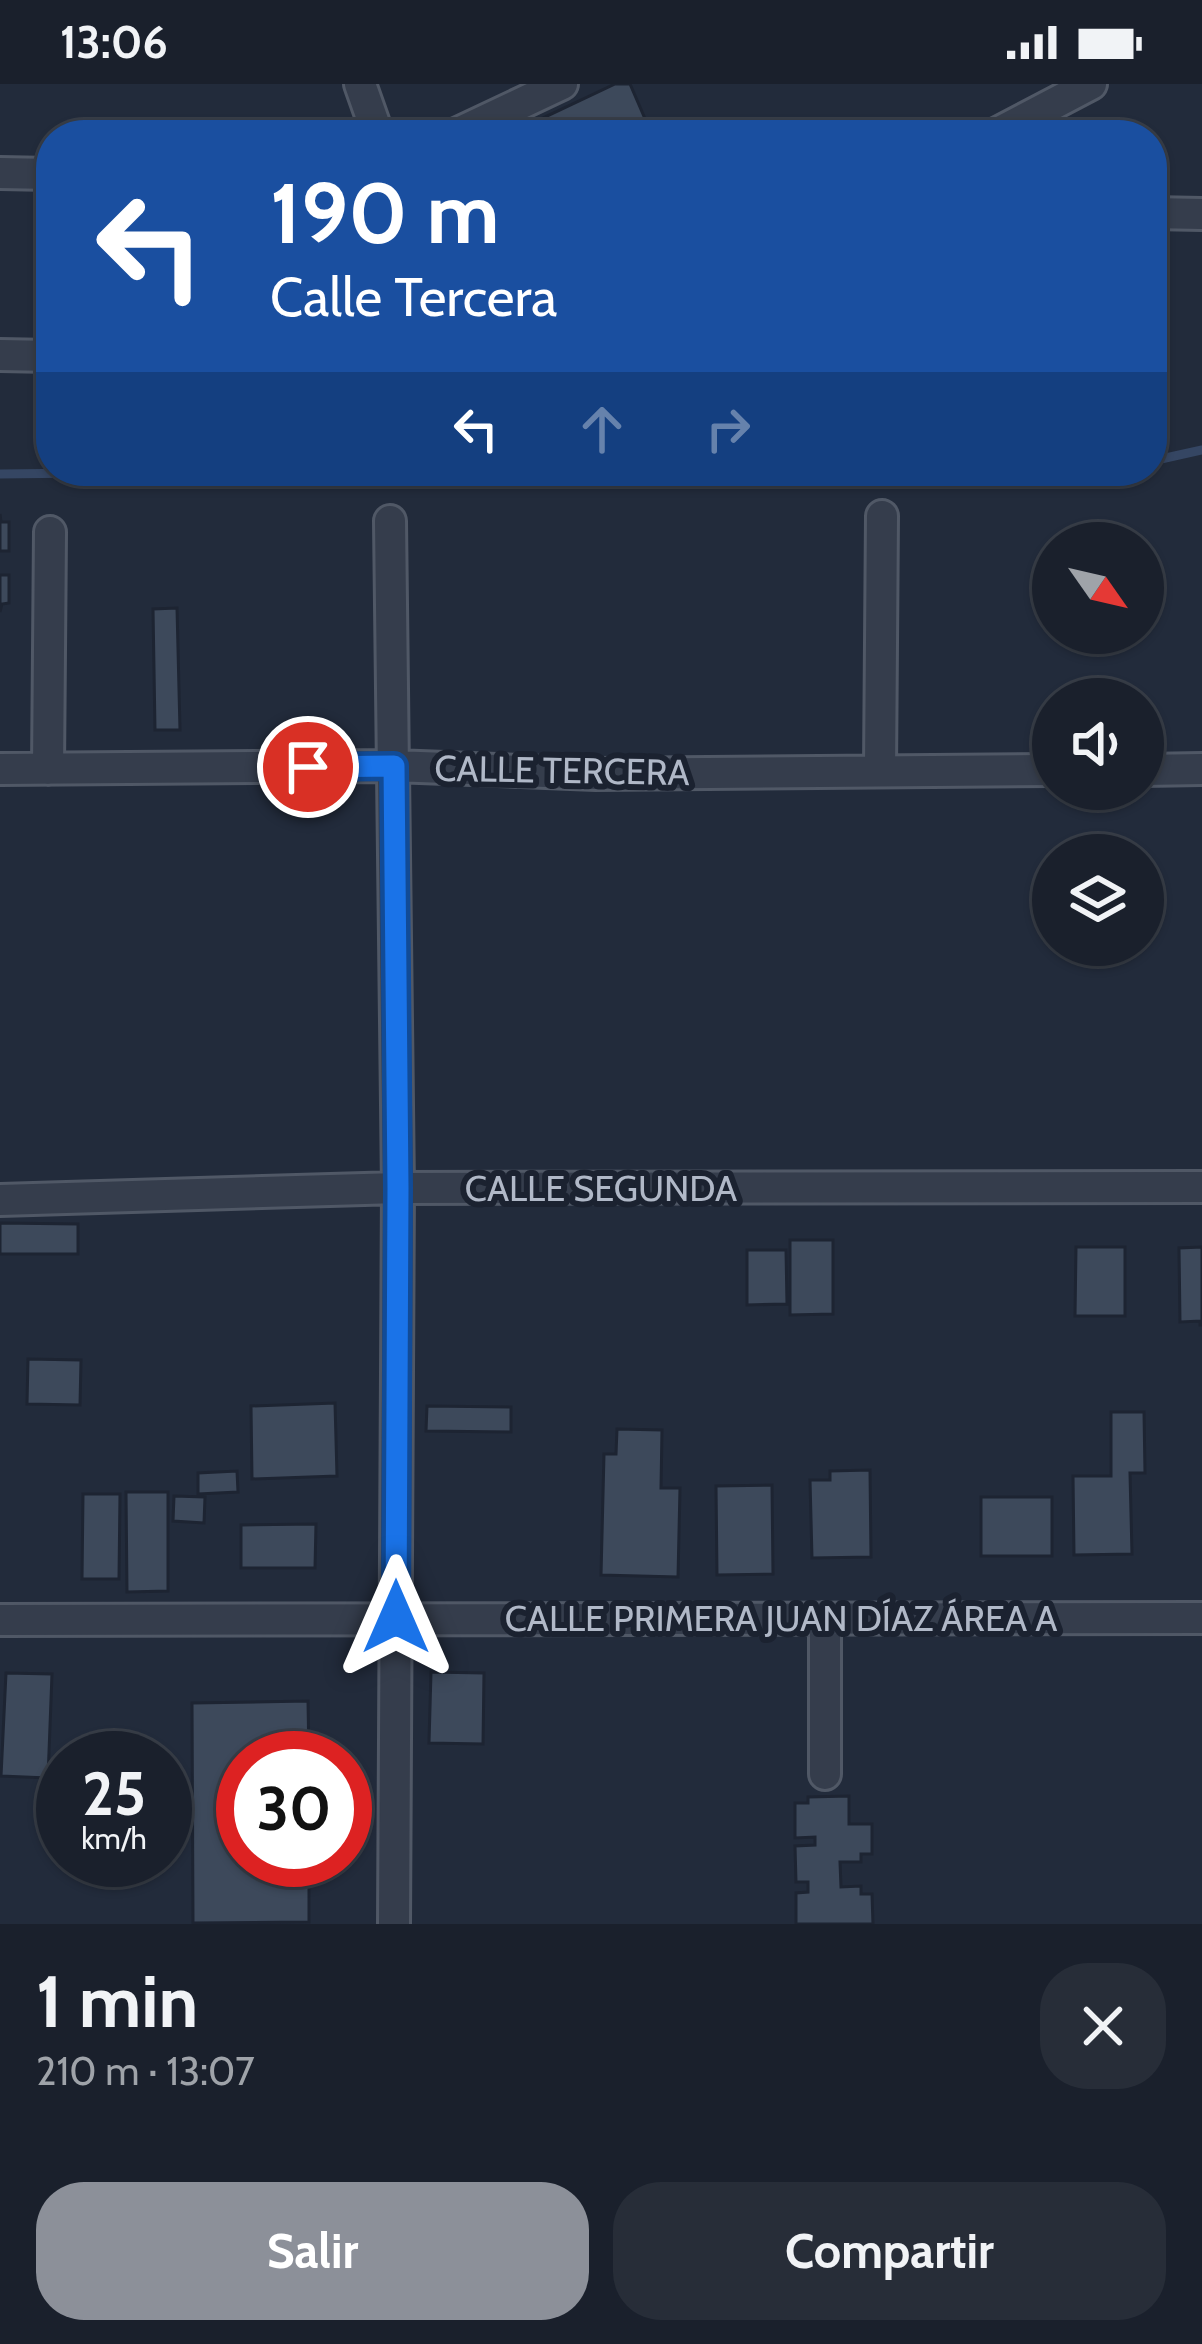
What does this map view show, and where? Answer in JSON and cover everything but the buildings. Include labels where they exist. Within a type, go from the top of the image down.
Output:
[{"type":"street","points":[[360,84],[373,120]]},
{"type":"street","points":[[486,120],[562,84]]},
{"type":"street","points":[[1022,120],[1090,84]]},
{"type":"street","points":[[0,173],[36,174]]},
{"type":"street","points":[[1167,213],[1202,214]]},
{"type":"street","points":[[0,355],[36,356]]},
{"type":"street","points":[[880,770],[882,517]]},
{"type":"street","points":[[390,521],[398,1188],[394,1924]]},
{"type":"street","points":[[48,769],[50,532]]},
{"type":"street","name":"CALLE TERCERA","points":[[0,769],[1032,770]]},
{"type":"street","points":[[1164,770],[1202,770]]},
{"type":"street","name":"CALLE SEGUNDA","points":[[0,1200],[398,1188],[1202,1187]]},
{"type":"street","points":[[825,1774],[826,1618]]},
{"type":"street","name":"CALLE PRIMERA JUAN DÍAZ ÁREA A","points":[[0,1620],[1202,1618]]},
{"type":"waterway","points":[[1167,458],[1202,450]]},
{"type":"waterway","points":[[0,474],[36,474]]},
{"type":"route","points":[[308,767],[394,766],[396,1617]]}]
